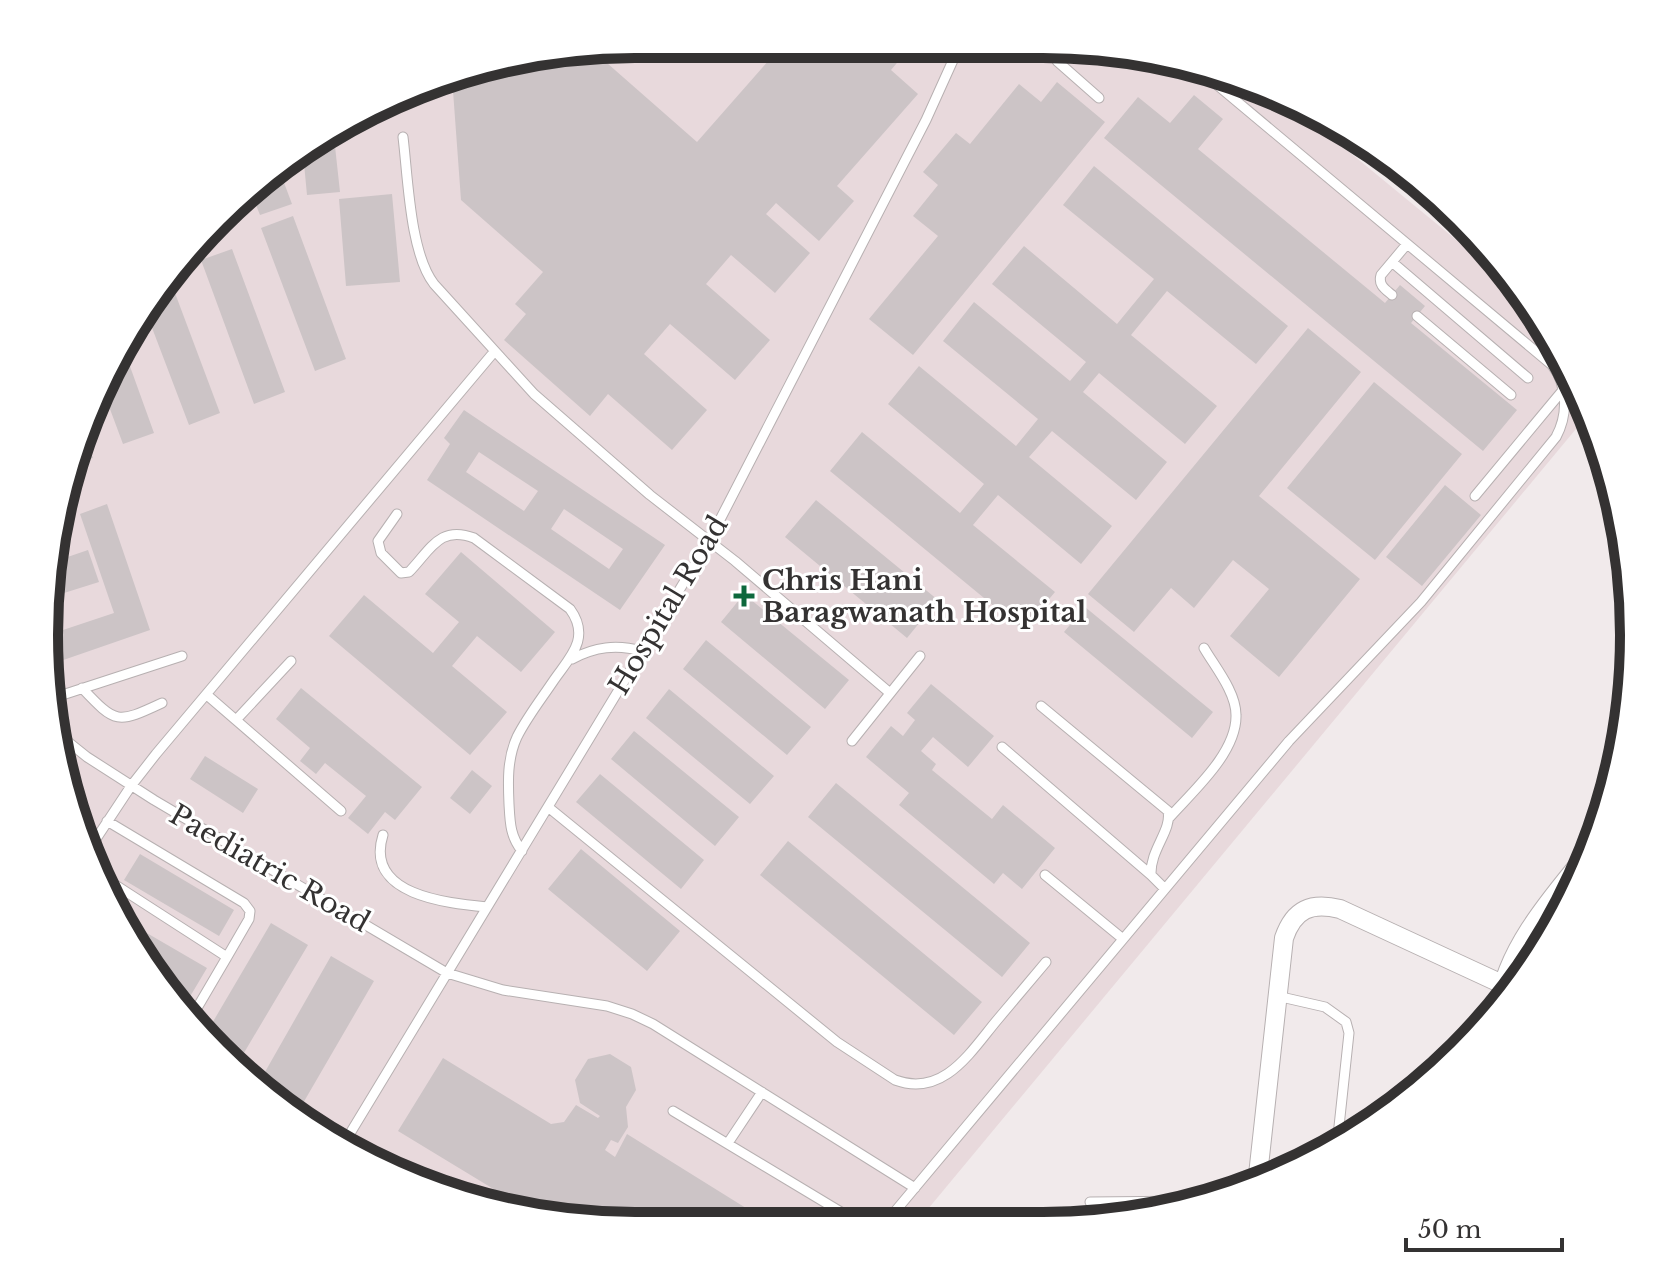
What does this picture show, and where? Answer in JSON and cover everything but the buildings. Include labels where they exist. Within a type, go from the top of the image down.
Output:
[{"type":"street","points":[[1258,1170],[1277,996],[1287,932],[1297,916],[1312,906],[1340,909],[1502,984],[1508,968],[1561,889]]},
{"type":"lane","name":"Hospital Road","points":[[348,1136],[709,541],[919,133],[952,58]]},
{"type":"lane","points":[[1056,58],[1099,98]]},
{"type":"lane","points":[[895,1212],[1289,741],[1421,602],[1562,427],[1563,390],[1552,365],[1219,86]]},
{"type":"lane","points":[[403,137],[417,242],[426,274],[494,352],[534,394],[586,440],[890,693]]},
{"type":"lane","points":[[1392,295],[1379,281],[1407,244]]},
{"type":"lane","points":[[1392,262],[1528,378]]},
{"type":"lane","points":[[1417,316],[1511,395]]},
{"type":"lane","points":[[96,839],[131,786],[494,352]]},
{"type":"lane","points":[[1475,496],[1563,390]]},
{"type":"lane","points":[[397,514],[378,541],[381,553],[401,573],[409,572],[447,534],[457,532],[474,538],[570,609],[577,619],[578,641],[572,659],[535,709],[513,749],[508,783],[510,825],[515,842],[522,851]]},
{"type":"lane","points":[[572,659],[589,650],[606,647],[629,647],[642,651]]},
{"type":"lane","points":[[1151,875],[1153,853],[1169,818],[1220,761],[1236,716],[1232,699],[1204,648]]},
{"type":"lane","points":[[61,695],[182,656]]},
{"type":"lane","points":[[852,741],[920,656]]},
{"type":"lane","points":[[236,720],[291,661]]},
{"type":"lane","points":[[82,688],[102,710],[117,718],[129,719],[162,703]]},
{"type":"lane","points":[[207,695],[341,811]]},
{"type":"lane","points":[[1041,706],[1159,802],[1168,811],[1169,818]]},
{"type":"lane","name":"Paediatric Road","points":[[68,742],[131,786],[447,973],[503,990],[587,1002],[632,1014],[915,1188]]},
{"type":"lane","points":[[1002,747],[1165,889]]},
{"type":"lane","points":[[548,807],[837,1042],[904,1083],[926,1083],[941,1078],[964,1063],[1046,962]]},
{"type":"lane","points":[[107,821],[237,896],[250,911],[249,919],[196,1009]]},
{"type":"lane","points":[[383,835],[378,850],[381,864],[388,875],[406,889],[448,904],[487,907]]},
{"type":"lane","points":[[1045,875],[1123,939]]},
{"type":"lane","points":[[116,885],[227,957]]},
{"type":"lane","points":[[1277,996],[1325,1007],[1346,1022],[1349,1033],[1339,1131]]},
{"type":"lane","points":[[728,1143],[762,1092]]},
{"type":"lane","points":[[673,1111],[841,1212]]},
{"type":"lane","points":[[1090,1202],[1154,1201]]},
{"type":"shaded area","name":"Chris Hani Baragwanath Hospital","points":[[635,58],[1081,59],[1156,69],[1228,89],[1264,102],[1323,130],[1482,261],[1523,314],[1543,347],[1580,424],[925,1212],[635,1212],[560,1207],[522,1201],[450,1181],[414,1168],[346,1135],[284,1093],[227,1043],[155,956],[135,924],[102,856],[69,748],[59,673],[58,635],[59,597],[69,522],[102,414],[135,346],[155,314],[227,227],[314,155],[346,135],[414,102],[522,69],[597,59]]},
{"type":"place","name":"Chris Hani Baragwanath Hospital","points":[[744,596]]}]
